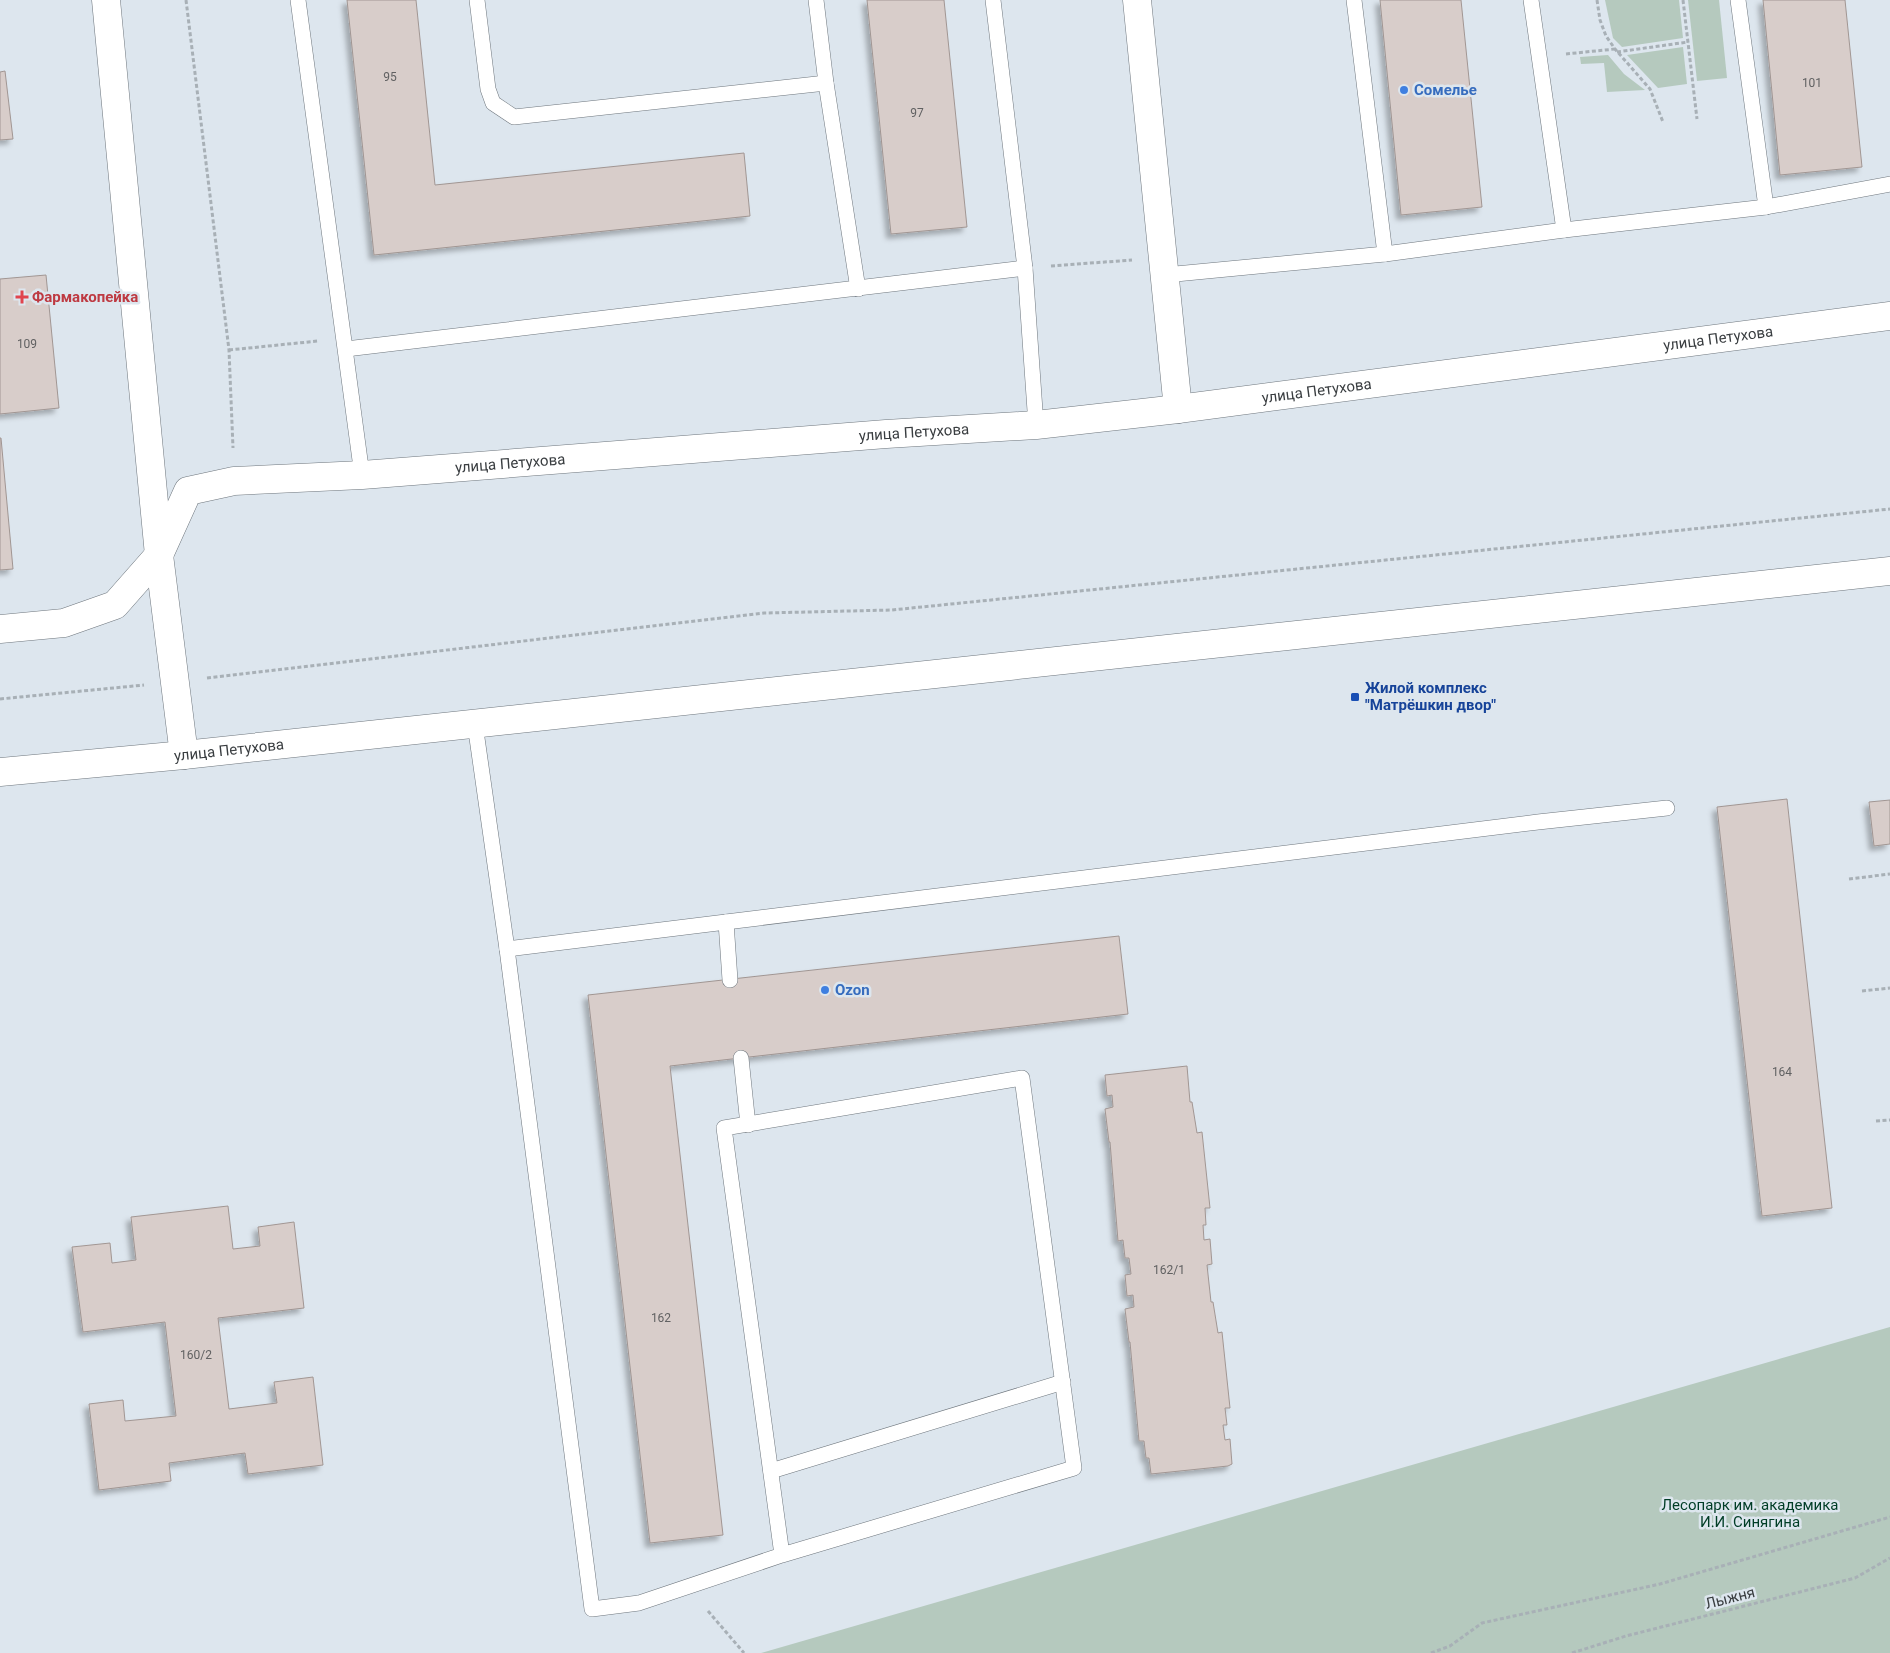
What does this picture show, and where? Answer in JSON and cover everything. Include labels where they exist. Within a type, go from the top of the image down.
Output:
[{"type":"street","points":[[106,0],[159,555],[173,682],[184,755]]},
{"type":"street","points":[[1138,0],[1178,409]]},
{"type":"street","name":"улица Петухова","points":[[0,630],[64,623],[115,605],[159,555],[188,491],[234,481],[362,475],[886,434],[1036,425],[1178,409],[1890,316]]},
{"type":"street","name":"улица Петухова","points":[[0,772],[184,755],[1890,571]]},
{"type":"lane","points":[[298,0],[362,475]]},
{"type":"lane","points":[[477,0],[488,89],[494,103],[514,117],[826,83]]},
{"type":"lane","points":[[816,0],[826,83],[858,289]]},
{"type":"lane","points":[[993,0],[1025,268],[1036,425]]},
{"type":"lane","points":[[1354,0],[1386,254]]},
{"type":"lane","points":[[1531,0],[1564,230]]},
{"type":"lane","points":[[1738,0],[1766,207]]},
{"type":"lane","points":[[1165,275],[1386,254],[1564,230],[1766,207],[1890,184]]},
{"type":"lane","points":[[344,343],[858,289],[1025,268]]},
{"type":"lane","points":[[475,724],[507,949],[592,1609],[639,1603],[782,1555],[1074,1468],[1022,1078],[724,1128],[782,1555]]},
{"type":"lane","points":[[507,949],[1538,822],[1667,808]]},
{"type":"lane","points":[[726,922],[730,980]]},
{"type":"lane","points":[[741,1058],[748,1125]]},
{"type":"lane","points":[[771,1471],[1062,1382]]},
{"type":"path","points":[[186,0],[229,350],[234,481]]},
{"type":"path","points":[[1597,0],[1600,20],[1606,36],[1650,89],[1663,122]]},
{"type":"path","points":[[1683,0],[1697,119]]},
{"type":"path","points":[[1539,57],[1688,42]]},
{"type":"path","points":[[1025,268],[1151,258],[1165,275]]},
{"type":"path","points":[[229,350],[316,342],[344,343]]},
{"type":"path","points":[[0,699],[173,682],[764,613],[892,610],[1890,509]]},
{"type":"path","points":[[1849,879],[1890,874]]},
{"type":"path","points":[[1862,991],[1890,988]]},
{"type":"path","points":[[1876,1121],[1890,1120]]},
{"type":"path","points":[[1431,1653],[1450,1646],[1482,1622],[1660,1584],[1890,1517]]},
{"type":"path","name":"Лыжня","points":[[1572,1653],[1626,1636],[1855,1578],[1890,1558]]},
{"type":"path","points":[[708,1611],[744,1653]]},
{"type":"green space","points":[[1605,0],[1679,0],[1683,38],[1622,47],[1613,38]]},
{"type":"green space","points":[[1688,0],[1719,0],[1727,78],[1697,81]]},
{"type":"green space","points":[[1683,47],[1687,84],[1658,88],[1627,55]]},
{"type":"green space","points":[[1608,55],[1624,74],[1645,90],[1607,92],[1604,63],[1581,64],[1580,57]]},
{"type":"green space","name":"Лесопарк им. академика И.И. Синягина","points":[[1890,1327],[1890,1653],[761,1653]]},
{"type":"building","points":[[347,0],[416,0],[435,185],[744,153],[750,216],[374,255]]},
{"type":"building","points":[[867,0],[944,0],[967,227],[891,234]]},
{"type":"building","points":[[1380,0],[1461,0],[1482,207],[1401,215]]},
{"type":"building","points":[[1763,0],[1845,0],[1862,167],[1780,175]]},
{"type":"building","points":[[5,71],[13,139],[0,140],[0,72]]},
{"type":"building","points":[[46,275],[59,408],[0,414],[0,279]]},
{"type":"building","points":[[0,438],[13,569],[0,570]]},
{"type":"building","points":[[1787,799],[1832,1208],[1762,1216],[1717,807]]},
{"type":"building","points":[[1890,800],[1890,844],[1874,846],[1869,802]]},
{"type":"building","points":[[1119,936],[1128,1014],[670,1066],[723,1535],[650,1543],[588,995]]},
{"type":"building","points":[[1187,1066],[1190,1102],[1192,1102],[1197,1133],[1202,1132],[1210,1208],[1205,1208],[1206,1225],[1203,1225],[1204,1240],[1210,1239],[1212,1264],[1207,1265],[1211,1302],[1213,1302],[1218,1333],[1222,1332],[1230,1408],[1225,1408],[1227,1425],[1223,1425],[1225,1440],[1230,1439],[1232,1464],[1151,1474],[1149,1458],[1146,1458],[1144,1441],[1139,1441],[1125,1309],[1134,1307],[1133,1295],[1127,1296],[1125,1275],[1131,1274],[1129,1258],[1125,1258],[1123,1240],[1118,1241],[1110,1142],[1105,1109],[1113,1107],[1112,1095],[1107,1096],[1105,1075]]},
{"type":"building","points":[[228,1206],[233,1249],[260,1246],[258,1227],[294,1222],[304,1308],[218,1318],[229,1409],[277,1403],[274,1382],[313,1377],[323,1465],[248,1474],[245,1453],[169,1463],[171,1481],[99,1490],[89,1404],[123,1400],[125,1421],[176,1416],[165,1322],[83,1332],[72,1247],[110,1243],[112,1263],[136,1260],[131,1217]]},
{"type":"place","name":"Сомелье","points":[[1404,90]]},
{"type":"place","name":"Фармакопейка","points":[[22,297]]},
{"type":"place","name":"Жилой комплекс \"Матрёшкин двор\"","points":[[1355,697]]},
{"type":"place","name":"Ozon","points":[[825,990]]}]
